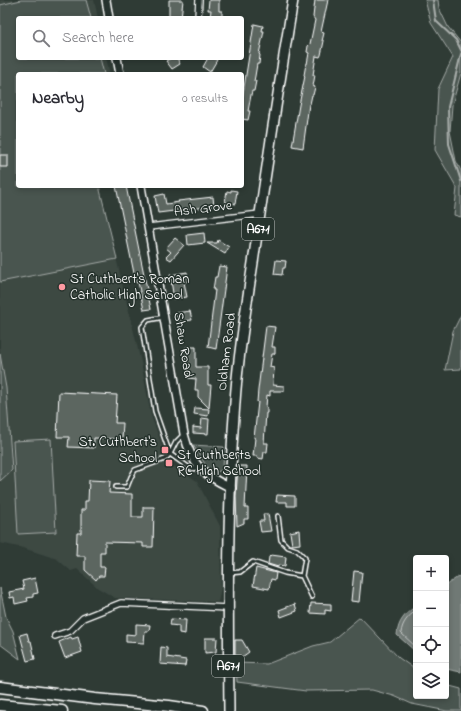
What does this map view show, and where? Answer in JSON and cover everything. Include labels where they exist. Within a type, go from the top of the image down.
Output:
[{"type":"highway","points":[[0,687],[95,700],[169,706],[203,711]]},
{"type":"highway","points":[[0,705],[62,711]]},
{"type":"main road","name":"Oldham Road","points":[[229,711],[228,608],[235,402],[242,340],[260,214],[293,0]]},
{"type":"street","points":[[106,0],[109,16]]},
{"type":"street","points":[[198,16],[199,0]]},
{"type":"street","points":[[117,60],[120,72]]},
{"type":"street","name":"Shaw Road","points":[[141,188],[165,316],[184,434],[188,449],[193,461],[199,468],[213,480],[231,488]]},
{"type":"street","name":"Ash Grove","points":[[149,227],[260,214]]},
{"type":"street","points":[[55,636],[70,631],[83,618],[121,603],[228,608]]},
{"type":"lane","points":[[165,316],[148,320],[142,327],[155,411],[170,454],[191,469],[199,468]]},
{"type":"lane","points":[[116,488],[128,487],[135,470],[157,463],[170,454],[176,442],[184,434]]},
{"type":"lane","points":[[278,516],[281,540],[288,547],[298,550],[305,558],[302,576],[312,597]]},
{"type":"lane","points":[[229,573],[240,572],[253,562],[285,574],[302,576]]},
{"type":"shaded area","name":"St Cuthbert's Roman Catholic High School","points":[[0,0],[94,0],[98,16],[16,16],[16,60],[106,60],[110,72],[16,72],[16,188],[99,188],[141,362],[151,415],[163,448],[166,463],[179,469],[197,481],[220,526],[221,588],[218,602],[115,598],[98,588],[77,569],[71,571],[57,559],[23,548],[0,543],[0,481],[12,470],[6,388],[0,354]]},
{"type":"shaded area","points":[[21,0],[86,0],[90,16],[16,16],[16,60],[100,60],[104,72],[16,72],[16,188],[99,188],[117,259],[0,282],[0,5]]},
{"type":"shaded area","points":[[425,0],[438,0],[439,8],[448,27],[461,43],[461,73],[452,105],[450,131],[456,161],[461,171],[461,217],[454,215],[457,188],[435,150],[438,89],[453,57],[431,23]]},
{"type":"shaded area","points":[[461,315],[461,369],[445,370],[453,331]]},
{"type":"shaded area","points":[[0,354],[6,388],[12,470],[0,481]]},
{"type":"shaded area","points":[[51,439],[56,532],[18,534],[13,441]]},
{"type":"shaded area","points":[[193,445],[224,447],[223,470],[216,472],[209,470]]},
{"type":"shaded area","points":[[0,588],[6,617],[13,631],[20,659],[0,644]]},
{"type":"shaded area","points":[[360,617],[399,658],[413,668],[413,699],[449,699],[449,686],[461,689],[461,711],[447,711],[412,704],[394,696],[372,690],[306,691],[237,682],[236,663],[267,664],[313,646],[330,642]]},
{"type":"water","points":[[461,575],[461,672],[449,670],[449,583]]},
{"type":"water","points":[[413,609],[413,649],[397,635],[403,618]]},
{"type":"building","points":[[169,0],[183,0],[181,16],[169,16]]},
{"type":"building","points":[[209,0],[219,0],[219,11],[222,11],[222,16],[210,16],[211,10],[208,10]]},
{"type":"building","points":[[315,0],[328,0],[321,32],[324,33],[322,41],[324,41],[320,57],[316,56],[313,75],[315,75],[313,86],[315,87],[309,104],[303,148],[292,146],[309,53],[307,52],[308,46],[310,44],[315,20],[313,17]]},
{"type":"building","points":[[254,24],[263,26],[262,31],[264,31],[259,54],[259,64],[257,64],[254,81],[256,81],[254,91],[252,91],[248,111],[250,111],[248,120],[244,119],[244,87]]},
{"type":"building","points":[[178,60],[180,64],[172,69],[166,61]]},
{"type":"building","points":[[207,60],[217,60],[210,72],[203,67]]},
{"type":"building","points":[[0,155],[8,155],[8,167],[0,167]]},
{"type":"building","points":[[116,188],[126,188],[151,309],[144,310],[138,282],[136,283]]},
{"type":"building","points":[[231,190],[237,191],[235,204],[225,202],[227,191],[231,192]]},
{"type":"building","points":[[164,194],[166,204],[213,197],[214,206],[158,213],[155,196]]},
{"type":"building","points":[[204,233],[205,243],[188,245],[187,235]]},
{"type":"building","points":[[175,238],[184,245],[171,260],[166,257],[171,252],[166,248]]},
{"type":"building","points":[[218,240],[229,247],[225,254],[207,243],[217,243]]},
{"type":"building","points":[[276,260],[286,261],[282,275],[274,274]]},
{"type":"building","points":[[219,266],[227,267],[216,349],[208,347],[215,290],[213,290],[215,277],[217,277]]},
{"type":"building","points":[[187,272],[188,281],[184,282],[187,297],[174,299],[170,275]]},
{"type":"building","points":[[190,311],[192,320],[177,322],[176,313]]},
{"type":"building","points":[[266,326],[275,327],[272,347],[275,347],[275,354],[272,354],[270,367],[274,368],[273,385],[284,386],[284,391],[270,391],[270,396],[267,395],[264,443],[268,443],[267,452],[264,452],[263,459],[253,456],[258,390]]},
{"type":"building","points":[[186,347],[196,347],[196,367],[208,367],[208,385],[211,385],[209,408],[198,397],[198,390],[195,390],[196,379],[188,378],[188,362],[185,362]]},
{"type":"building","points":[[59,392],[117,395],[115,423],[123,423],[122,439],[94,438],[94,448],[68,447],[69,437],[57,437]]},
{"type":"building","points":[[195,408],[209,409],[208,416],[194,414]]},
{"type":"building","points":[[202,418],[209,419],[208,434],[193,433],[193,427],[201,428]]},
{"type":"building","points":[[238,466],[247,466],[245,508],[248,508],[248,519],[244,519],[244,523],[237,526],[236,496]]},
{"type":"building","points":[[89,480],[110,481],[109,493],[132,494],[132,517],[143,517],[143,507],[154,507],[153,547],[143,547],[143,543],[105,542],[105,552],[100,552],[100,567],[105,567],[104,576],[99,576],[96,580],[85,570],[85,556],[76,556],[77,533],[81,533],[81,510],[85,510],[85,501],[88,501]]},
{"type":"building","points":[[277,495],[295,496],[295,506],[287,506],[287,502],[276,502]]},
{"type":"building","points":[[263,514],[268,514],[271,531],[261,532],[259,521],[264,521]]},
{"type":"building","points":[[299,530],[300,544],[292,545],[290,532]]},
{"type":"building","points":[[271,555],[286,557],[285,566],[278,565],[278,567],[268,564],[269,557]]},
{"type":"building","points":[[256,568],[276,573],[275,580],[271,579],[269,589],[253,586]]},
{"type":"building","points":[[354,571],[362,572],[359,602],[351,601]]},
{"type":"building","points":[[35,578],[38,593],[33,594],[33,597],[27,598],[28,601],[15,604],[14,597],[10,598],[9,592],[24,589],[22,581]]},
{"type":"building","points":[[311,603],[331,604],[331,611],[325,610],[325,614],[310,613]]},
{"type":"building","points":[[295,604],[297,611],[281,617],[279,610]]},
{"type":"building","points":[[171,619],[186,620],[185,634],[179,633],[179,626],[170,625]]},
{"type":"building","points":[[136,624],[150,625],[149,631],[145,631],[144,643],[126,642],[126,634],[136,635]]},
{"type":"building","points":[[27,633],[29,641],[31,641],[35,659],[27,661],[20,635]]},
{"type":"building","points":[[71,637],[72,639],[78,637],[82,652],[65,658],[59,642]]},
{"type":"building","points":[[205,638],[217,638],[216,652],[205,653]]},
{"type":"building","points":[[235,640],[242,640],[249,652],[242,657],[235,657]]},
{"type":"building","points":[[161,647],[167,648],[167,657],[186,660],[185,666],[160,664]]},
{"type":"waterway","points":[[433,0],[436,21],[456,40],[461,50]]},
{"type":"waterway","points":[[461,54],[448,107],[449,144],[461,181]]},
{"type":"place","name":"St Cuthbert's Roman Catholic High School","points":[[62,287]]},
{"type":"place","name":"St. Cuthbert's School","points":[[165,450]]},
{"type":"place","name":"St Cuthberts RC High School","points":[[169,463]]}]
